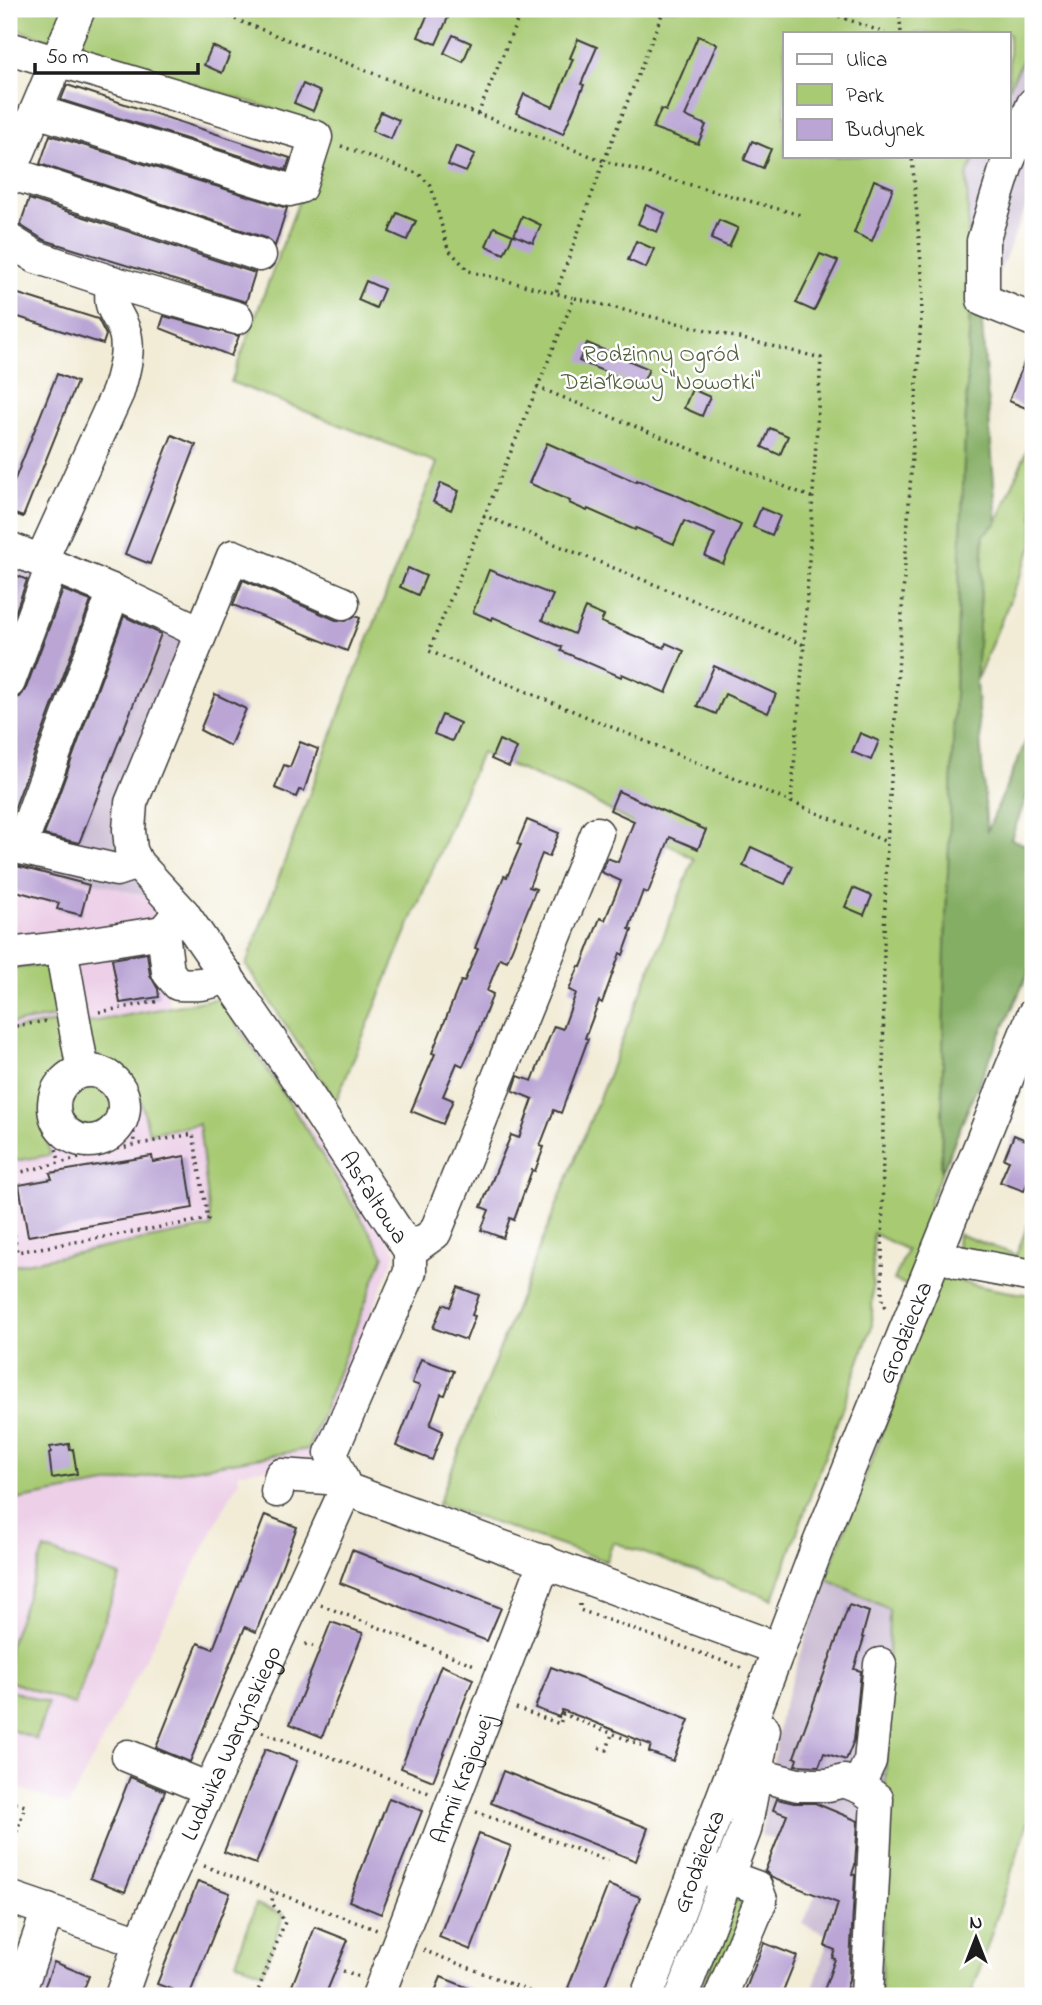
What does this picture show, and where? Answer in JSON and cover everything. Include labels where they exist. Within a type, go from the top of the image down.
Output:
[{"type":"street","points":[[79,9],[9,174],[260,255]]},
{"type":"street","points":[[9,48],[316,137],[300,187],[289,190],[36,111]]},
{"type":"street","points":[[1010,157],[1033,104]]},
{"type":"street","points":[[1010,158],[983,241],[983,300],[1033,320]]},
{"type":"street","points":[[9,240],[36,257],[237,318]]},
{"type":"street","points":[[9,682],[47,563],[118,392],[126,363],[125,333],[110,303],[112,282]]},
{"type":"street","points":[[9,548],[114,591],[200,632]]},
{"type":"street","name":"Asfaltowa","points":[[344,603],[233,556],[131,803],[129,830],[131,850],[137,863],[173,923],[227,975],[410,1251],[410,1272],[331,1452],[344,1484]]},
{"type":"street","points":[[114,591],[15,846],[116,870],[137,863]]},
{"type":"street","points":[[410,1251],[435,1233],[597,833]]},
{"type":"street","points":[[9,954],[61,948],[173,923],[169,972],[178,984],[200,985],[217,982],[227,975]]},
{"type":"street","points":[[61,948],[83,1069]]},
{"type":"street","name":"Grodziecka","points":[[647,1996],[697,1866],[744,1772],[779,1649],[819,1543],[1033,1015]]},
{"type":"street","points":[[937,1254],[947,1259],[1033,1276]]},
{"type":"street","points":[[277,1491],[281,1475],[344,1484],[779,1649]]},
{"type":"street","name":"Ludwika Waryńskiego","points":[[121,1996],[139,1942],[344,1484]]},
{"type":"street","name":"Armii Krajowej","points":[[379,1996],[545,1561]]},
{"type":"street","points":[[858,1786],[870,1761],[880,1664]]},
{"type":"street","points":[[128,1756],[209,1789]]},
{"type":"street","points":[[744,1772],[798,1785],[828,1785],[844,1781],[858,1786],[877,1799],[867,1996]]},
{"type":"street","name":"Grodziecka","points":[[682,1996],[744,1830],[744,1772]]},
{"type":"street","points":[[697,1866],[756,1887],[761,1900],[721,1996]]},
{"type":"street","points":[[9,1897],[139,1942]]},
{"type":"street","points":[[9,1996],[14,1996],[20,1990],[48,1910]]},
{"type":"path","points":[[209,9],[604,161],[804,216]]},
{"type":"path","points":[[478,114],[522,9]]},
{"type":"path","points":[[556,293],[664,9]]},
{"type":"path","points":[[819,9],[881,32]]},
{"type":"path","points":[[899,9],[901,32]]},
{"type":"path","points":[[316,137],[419,174],[430,186],[448,249],[469,271],[821,358],[804,645],[791,803]]},
{"type":"path","points":[[904,1334],[882,1302],[884,934],[887,842],[923,287],[912,158]]},
{"type":"path","points":[[574,298],[429,651],[887,842]]},
{"type":"path","points":[[537,387],[813,498]]},
{"type":"path","points":[[483,515],[804,645]]},
{"type":"path","points":[[73,1017],[172,999]]},
{"type":"path","points":[[59,1161],[47,1111],[47,1097],[56,1078],[83,1069],[124,1079],[131,1095],[134,1145]]},
{"type":"path","points":[[9,1175],[59,1161],[193,1133],[208,1219],[18,1252],[9,1200]]},
{"type":"path","points":[[309,1600],[483,1668]]},
{"type":"path","points":[[580,1610],[746,1669]]},
{"type":"path","points":[[508,1704],[559,1724],[564,1714],[646,1747]]},
{"type":"path","points":[[261,1731],[433,1795]]},
{"type":"path","points":[[599,1748],[607,1750],[612,1734]]},
{"type":"path","points":[[9,1801],[25,1806],[9,1856]]},
{"type":"path","points":[[467,1808],[608,1861]]},
{"type":"path","points":[[203,1866],[381,1932]]},
{"type":"path","points":[[256,1996],[285,1922],[272,1903],[273,1892]]},
{"type":"path","points":[[413,1947],[542,1996]]},
{"type":"shaded area","points":[[1033,38],[1033,190],[990,295],[968,285],[967,175],[975,158],[1010,158],[1010,86]]},
{"type":"shaded area","points":[[9,565],[212,626],[139,807],[151,897],[9,861]]},
{"type":"shaded area","points":[[9,861],[151,897],[155,940],[167,982],[169,1006],[201,1004],[226,998],[242,1014],[272,1073],[396,1252],[311,1460],[238,1473],[239,1480],[68,1806],[9,1785]]},
{"type":"shaded area","points":[[826,1579],[889,1608],[881,1996],[811,1996],[829,1936],[803,1924],[830,1861],[761,1835],[781,1713]]},
{"type":"green space","name":"Rodzinny Ogród Działkowy \"Nowotki\"","points":[[9,9],[1033,9],[1033,38],[1010,86],[1010,32],[783,32],[783,158],[975,158],[967,175],[970,309],[945,947],[941,1174],[930,1200],[931,1271],[981,1287],[1033,1295],[1033,1806],[971,1996],[881,1996],[889,1609],[826,1579],[902,1380],[906,1285],[894,1280],[907,1250],[873,1233],[872,1326],[773,1599],[613,1542],[606,1561],[438,1504],[694,859],[591,800],[481,753],[336,1101],[246,965],[346,696],[437,463],[231,382],[327,126],[9,27]]},
{"type":"green space","points":[[970,309],[981,310],[997,523],[984,534],[976,681],[987,832],[1033,724],[1033,779],[1011,839],[1033,848],[1033,962],[941,1174],[945,947]]},
{"type":"green space","points":[[1033,435],[1033,545],[976,681],[984,533],[997,523]]},
{"type":"green space","points":[[50,965],[62,1016],[9,1024],[9,968]]},
{"type":"green space","points":[[219,998],[291,1105],[384,1255],[308,1449],[9,1501],[9,1266],[211,1227],[199,1124],[149,1133],[134,1085],[120,1070],[91,1051],[85,1023]]},
{"type":"green space","points":[[62,1021],[66,1059],[49,1082],[43,1099],[43,1117],[50,1155],[9,1162],[9,1030]]},
{"type":"green space","points":[[94,1077],[104,1081],[112,1089],[116,1104],[112,1119],[104,1127],[84,1131],[74,1127],[66,1119],[62,1099],[66,1089],[74,1081]]},
{"type":"green space","points":[[1033,1212],[1033,1263],[957,1248],[958,1234],[1016,1255]]},
{"type":"green space","points":[[44,1549],[120,1576],[74,1705],[9,1681],[9,1647]]},
{"type":"green space","points":[[9,1690],[48,1703],[36,1739],[9,1729]]},
{"type":"green space","points":[[736,1897],[746,1909],[717,1996],[699,1996]]},
{"type":"green space","points":[[256,1904],[284,1914],[263,1972],[236,1962]]},
{"type":"building","points":[[430,9],[452,9],[436,44],[418,37]]},
{"type":"building","points":[[453,35],[471,43],[463,62],[444,53]]},
{"type":"building","points":[[698,36],[717,44],[685,116],[706,125],[698,144],[653,128],[661,109],[666,111]]},
{"type":"building","points":[[578,39],[597,47],[563,134],[516,113],[524,94],[553,107],[573,59],[570,58]]},
{"type":"building","points":[[212,46],[230,54],[222,73],[204,65]]},
{"type":"building","points":[[303,84],[321,92],[313,111],[294,103]]},
{"type":"building","points":[[67,85],[290,158],[286,170],[61,100]]},
{"type":"building","points":[[381,112],[399,120],[391,139],[372,131]]},
{"type":"building","points":[[50,135],[287,208],[275,246],[266,238],[40,164]]},
{"type":"building","points":[[752,141],[771,149],[763,168],[744,160]]},
{"type":"building","points":[[456,146],[475,154],[466,172],[448,165]]},
{"type":"building","points":[[874,180],[893,188],[872,241],[854,233]]},
{"type":"building","points":[[29,199],[255,273],[246,302],[44,240],[20,225]]},
{"type":"building","points":[[646,205],[665,213],[657,232],[638,224]]},
{"type":"building","points":[[397,213],[416,221],[407,240],[389,232]]},
{"type":"building","points":[[522,216],[541,225],[533,243],[514,235]]},
{"type":"building","points":[[719,220],[738,228],[729,247],[711,239]]},
{"type":"building","points":[[494,227],[513,235],[504,254],[486,246]]},
{"type":"building","points":[[636,241],[654,249],[646,268],[628,260]]},
{"type":"building","points":[[820,254],[838,261],[814,311],[796,303]]},
{"type":"building","points":[[366,281],[384,289],[376,308],[358,300]]},
{"type":"building","points":[[9,291],[98,319],[106,335],[103,344],[9,314]]},
{"type":"building","points":[[164,316],[239,336],[231,356],[160,328]]},
{"type":"building","points":[[587,343],[649,369],[641,387],[579,361]]},
{"type":"building","points":[[1033,343],[1033,411],[1009,401]]},
{"type":"building","points":[[57,374],[77,382],[23,517],[9,512],[9,494]]},
{"type":"building","points":[[692,389],[710,397],[702,416],[684,408]]},
{"type":"building","points":[[770,428],[788,436],[780,455],[762,447]]},
{"type":"building","points":[[172,435],[196,445],[150,564],[125,554]]},
{"type":"building","points":[[547,443],[636,482],[637,480],[676,495],[741,525],[723,564],[705,556],[715,534],[684,521],[674,544],[588,509],[587,511],[529,483]]},
{"type":"building","points":[[441,483],[459,491],[451,510],[433,502]]},
{"type":"building","points":[[761,508],[780,516],[772,535],[753,527]]},
{"type":"building","points":[[408,568],[426,576],[418,595],[400,587]]},
{"type":"building","points":[[489,570],[553,595],[542,620],[574,634],[585,608],[604,616],[601,622],[664,648],[666,643],[684,651],[666,693],[561,651],[562,647],[493,617],[492,620],[473,612]]},
{"type":"building","points":[[16,575],[27,580],[9,630],[9,594]]},
{"type":"building","points":[[243,580],[336,620],[346,621],[355,616],[360,618],[347,651],[233,605]]},
{"type":"building","points":[[63,590],[91,601],[9,823],[9,700],[20,697],[26,688]]},
{"type":"building","points":[[124,616],[161,634],[79,843],[44,835]]},
{"type":"building","points":[[714,666],[776,694],[768,713],[725,694],[716,714],[697,706]]},
{"type":"building","points":[[215,694],[246,709],[230,746],[200,730]]},
{"type":"building","points":[[442,715],[460,723],[452,741],[434,734]]},
{"type":"building","points":[[860,733],[879,741],[871,760],[852,752]]},
{"type":"building","points":[[499,740],[517,748],[509,767],[491,759]]},
{"type":"building","points":[[300,742],[318,749],[304,791],[299,790],[296,797],[275,788],[284,765],[290,767]]},
{"type":"building","points":[[618,791],[706,830],[698,849],[670,837],[648,893],[643,891],[623,955],[620,953],[602,1003],[599,1001],[585,1038],[588,1039],[561,1113],[554,1110],[540,1146],[544,1147],[535,1171],[532,1170],[514,1220],[510,1218],[503,1238],[481,1230],[489,1210],[481,1207],[511,1135],[519,1138],[533,1099],[513,1091],[518,1076],[532,1081],[554,1026],[563,1029],[576,993],[569,990],[600,918],[605,920],[621,881],[601,872],[607,858],[618,862],[634,821],[610,810]]},
{"type":"building","points":[[527,820],[559,833],[549,857],[542,854],[529,887],[536,889],[507,961],[500,958],[487,991],[493,994],[474,1042],[463,1066],[457,1063],[443,1096],[453,1100],[443,1124],[411,1111],[461,981],[464,982],[478,949],[475,948],[504,876],[507,877],[521,845],[517,844]]},
{"type":"building","points":[[751,847],[793,866],[785,884],[743,866]]},
{"type":"building","points":[[9,864],[89,885],[81,915],[57,909],[59,903],[9,889]]},
{"type":"building","points":[[853,888],[872,896],[864,915],[845,907]]},
{"type":"building","points":[[147,953],[150,975],[158,989],[159,997],[120,1003],[112,959]]},
{"type":"building","points":[[1014,1135],[1033,1143],[1033,1168],[1024,1191],[1000,1182],[1009,1161],[1004,1159]]},
{"type":"building","points":[[152,1156],[153,1162],[185,1156],[193,1208],[28,1236],[19,1185],[52,1179],[50,1173]]},
{"type":"building","points":[[458,1287],[479,1295],[466,1340],[433,1328],[443,1304],[450,1307]]},
{"type":"building","points":[[421,1359],[454,1371],[445,1395],[441,1394],[430,1425],[443,1431],[432,1460],[396,1446],[420,1386],[412,1383]]},
{"type":"building","points":[[69,1444],[70,1450],[73,1449],[77,1474],[52,1478],[50,1447]]},
{"type":"building","points":[[265,1515],[297,1527],[256,1632],[245,1627],[190,1762],[156,1748],[198,1643],[213,1649]]},
{"type":"building","points":[[352,1550],[501,1608],[487,1641],[340,1583]]},
{"type":"building","points":[[849,1605],[869,1612],[854,1669],[861,1671],[854,1740],[846,1760],[824,1753],[819,1766],[795,1765],[797,1759],[794,1757]]},
{"type":"building","points":[[331,1622],[363,1633],[322,1737],[290,1724]]},
{"type":"building","points":[[441,1665],[473,1679],[433,1781],[401,1768]]},
{"type":"building","points":[[551,1667],[689,1720],[673,1761],[649,1752],[651,1745],[581,1717],[562,1710],[559,1717],[535,1708]]},
{"type":"building","points":[[265,1749],[297,1761],[256,1864],[224,1852]]},
{"type":"building","points":[[503,1771],[648,1828],[636,1861],[491,1803]]},
{"type":"building","points":[[130,1777],[165,1791],[125,1892],[90,1878]]},
{"type":"building","points":[[389,1798],[422,1811],[381,1914],[349,1901]]},
{"type":"building","points":[[777,1799],[794,1803],[815,1803],[858,1821],[852,1874],[855,1875],[849,1980],[844,1996],[822,1996],[835,1959],[832,1958],[835,1950],[825,1946],[838,1903],[772,1878],[765,1871],[787,1815],[773,1810]]},
{"type":"building","points":[[479,1834],[511,1846],[471,1950],[439,1937]]},
{"type":"building","points":[[198,1881],[230,1893],[189,1996],[157,1984]]},
{"type":"building","points":[[608,1885],[640,1897],[601,1996],[589,1996],[568,1988]]},
{"type":"building","points":[[315,1927],[348,1940],[325,1996],[288,1996]]},
{"type":"building","points":[[764,1943],[797,1956],[781,1996],[743,1996]]},
{"type":"building","points":[[54,1962],[89,1976],[81,1996],[41,1996]]},
{"type":"building","points":[[441,1977],[486,1995],[486,1996],[433,1996]]}]
